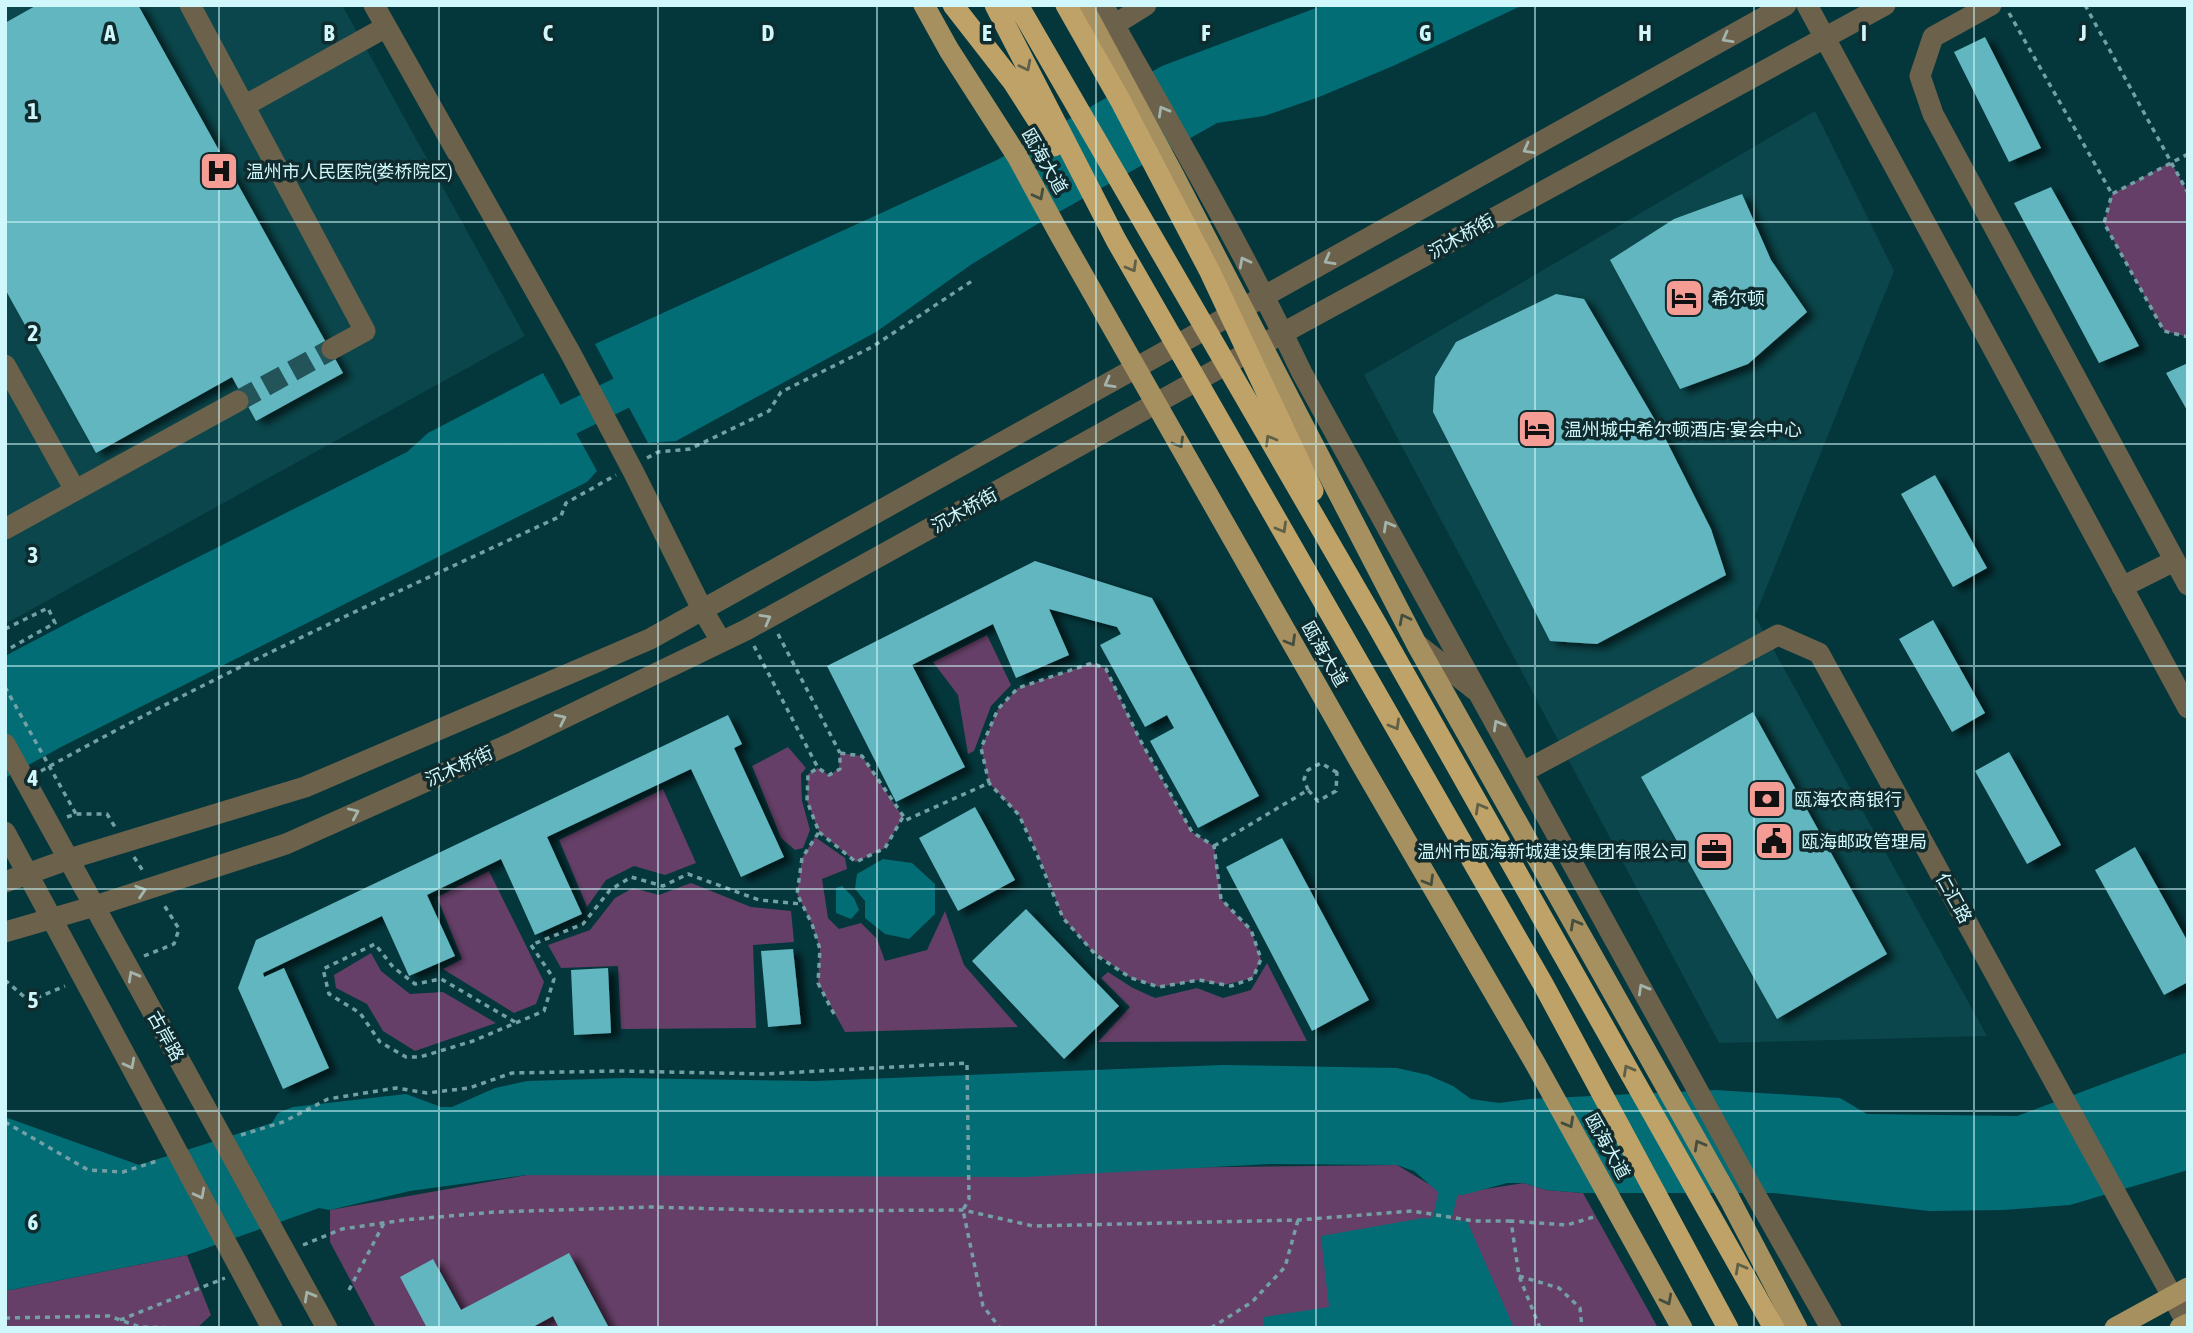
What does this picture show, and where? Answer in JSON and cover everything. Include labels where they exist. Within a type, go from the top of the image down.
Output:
[{"type":"highway","points":[[953,5],[1013,82],[1116,240]]},
{"type":"highway","name":"瓯海大道","points":[[995,5],[1116,240],[1543,984],[1728,1328]]},
{"type":"highway","points":[[1018,5],[1377,625],[1774,1328]]},
{"type":"highway","points":[[1066,5],[1120,100],[1210,272],[1377,625]]},
{"type":"main road","name":"瓯海大道","points":[[924,5],[949,50],[1017,156],[1359,760],[1535,1063],[1682,1328]]},
{"type":"main road","points":[[1082,5],[1418,645],[1669,1090],[1797,1328]]},
{"type":"main road","points":[[2115,1328],[2180,1292]]},
{"type":"main road","points":[[2180,1328],[2187,1324]]},
{"type":"street","points":[[190,5],[365,331],[332,349]]},
{"type":"street","points":[[374,5],[635,467],[702,610],[721,641]]},
{"type":"street","points":[[1103,5],[1283,333],[1302,373],[1751,1188],[1831,1328]]},
{"type":"street","points":[[1114,25],[1146,5]]},
{"type":"street","points":[[5,882],[69,859],[305,787],[650,639],[1786,5]]},
{"type":"street","points":[[1807,5],[2188,708]]},
{"type":"street","name":"沉木桥街","points":[[5,932],[286,844],[514,742],[746,630],[1885,5]]},
{"type":"street","points":[[1991,5],[1933,37],[1920,76],[1933,114],[2188,586]]},
{"type":"street","points":[[244,106],[386,27]]},
{"type":"street","points":[[5,365],[75,490]]},
{"type":"street","points":[[5,529],[238,401]]},
{"type":"street","points":[[2122,587],[2174,561]]},
{"type":"street","name":"仁汇路","points":[[1523,772],[1778,635],[1819,653],[2115,1192],[2180,1292],[2187,1324]]},
{"type":"street","points":[[1418,645],[1482,696]]},
{"type":"street","name":"古岸路","points":[[5,744],[213,1122],[293,1257],[327,1328]]},
{"type":"street","points":[[5,832],[241,1278],[272,1328]]},
{"type":"path","points":[[2005,5],[2112,194],[2104,223],[2164,331],[2188,337]]},
{"type":"path","points":[[2085,5],[2188,193]]},
{"type":"path","points":[[2112,194],[2188,154]]},
{"type":"path","points":[[41,771],[89,744],[340,618],[561,516],[566,503],[658,452],[690,449],[769,411],[781,392],[872,347],[975,279]]},
{"type":"path","points":[[5,629],[48,608],[55,623],[5,651]]},
{"type":"path","points":[[746,630],[818,768],[829,775],[840,769],[840,753],[770,617]]},
{"type":"path","points":[[1092,663],[1106,669],[1139,738],[1192,832],[1214,846],[1222,899],[1251,930],[1261,959],[1253,978],[1231,986],[1199,980],[1159,987],[1131,978],[1096,955],[1063,918],[1037,852],[1018,815],[989,783],[981,748],[998,709],[1018,688],[1092,663]]},
{"type":"path","points":[[5,687],[76,814]]},
{"type":"path","points":[[840,753],[862,756],[905,820],[989,783]]},
{"type":"path","points":[[1337,772],[1359,760]]},
{"type":"path","points":[[1321,763],[1337,772],[1336,791],[1318,801],[1308,790],[1304,779],[1308,770],[1321,763]]},
{"type":"path","points":[[818,768],[808,774],[807,802],[819,832],[856,862],[886,848],[903,817]]},
{"type":"path","points":[[1214,846],[1308,790]]},
{"type":"path","points":[[819,832],[802,858],[797,894],[820,949],[818,984],[834,1014]]},
{"type":"path","points":[[515,1022],[441,979],[415,984],[393,967],[375,944],[323,969],[329,994],[360,1013],[380,1042],[406,1057],[420,1057],[473,1041],[544,1011],[554,979],[531,945],[583,924],[610,890],[631,877],[663,886],[688,874],[759,900],[802,904]]},
{"type":"path","points":[[230,1139],[283,1122],[328,1099],[396,1088],[427,1093],[469,1088],[512,1073],[619,1071],[765,1074],[967,1063],[969,1199],[963,1210],[983,1306],[1000,1328]]},
{"type":"path","points":[[5,1122],[88,1170],[123,1172],[163,1160]]},
{"type":"path","points":[[293,1257],[342,1229],[495,1212],[652,1208],[790,1211],[963,1210],[1033,1226],[1298,1220],[1412,1212],[1474,1222],[1567,1225],[1597,1216]]},
{"type":"path","points":[[1211,1328],[1252,1302],[1286,1267],[1298,1220]]},
{"type":"path","points":[[1511,1222],[1519,1276],[1539,1328]]},
{"type":"path","points":[[349,1290],[384,1223]]},
{"type":"path","points":[[1519,1276],[1559,1288],[1580,1308],[1582,1328]]},
{"type":"path","points":[[120,1320],[241,1278]]},
{"type":"path","points":[[5,1318],[109,1316],[139,1327],[180,1328]]},
{"type":"shaded area","name":"温州市人民医院(娄桥院区)","points":[[5,5],[342,5],[525,336],[5,624]]},
{"type":"shaded area","points":[[1324,5],[1523,5],[1393,66],[1319,97],[1264,116],[1217,123],[972,264],[876,332],[676,441],[648,443],[595,344],[997,160],[1162,66]]},
{"type":"shaded area","points":[[1815,111],[1894,271],[1755,616],[1987,1036],[1719,1043],[1364,375]]},
{"type":"shaded area","points":[[2171,162],[2188,193],[2188,337],[2164,331],[2104,223],[2112,194]]},
{"type":"shaded area","points":[[543,373],[597,471],[587,482],[61,747],[5,778],[5,656],[407,452],[428,433]]},
{"type":"shaded area","points":[[987,635],[1011,685],[991,706],[974,751],[968,754],[958,695],[933,662]]},
{"type":"shaded area","points":[[1092,663],[1106,669],[1139,738],[1192,832],[1214,846],[1221,899],[1251,930],[1261,959],[1253,978],[1224,985],[1199,980],[1159,987],[1131,978],[1092,951],[1063,918],[1019,815],[989,783],[981,748],[998,709],[1018,688]]},
{"type":"shaded area","points":[[788,747],[806,768],[801,774],[802,801],[810,830],[803,848],[795,850],[781,838],[752,766]]},
{"type":"shaded area","points":[[840,753],[862,756],[903,817],[885,848],[856,862],[819,832],[807,801],[808,774],[818,768],[829,775],[839,769]]},
{"type":"shaded area","points":[[663,789],[696,863],[665,875],[634,866],[606,880],[587,907],[559,840]]},
{"type":"shaded area","points":[[815,837],[845,858],[847,869],[822,879],[828,918],[839,929],[861,923],[877,939],[885,961],[927,950],[945,911],[964,965],[1018,1027],[845,1032],[818,983],[820,949],[812,924],[797,894],[802,858]]},
{"type":"shaded area","points":[[883,859],[912,863],[935,884],[935,914],[909,939],[885,934],[865,918],[865,901],[855,889],[857,874]]},
{"type":"shaded area","points":[[489,871],[544,982],[536,1004],[514,1013],[443,969],[462,959],[437,897]]},
{"type":"shaded area","points":[[691,883],[751,907],[791,911],[794,942],[753,945],[756,1028],[621,1029],[618,966],[561,968],[548,945],[590,930],[615,898],[633,888],[659,895]]},
{"type":"shaded area","points":[[842,886],[854,898],[859,910],[851,919],[836,913],[836,888]]},
{"type":"shaded area","points":[[371,953],[381,971],[410,994],[443,992],[496,1023],[415,1051],[383,1031],[367,1004],[336,988],[334,975]]},
{"type":"shaded area","points":[[1267,963],[1307,1041],[1098,1042],[1130,1007],[1101,978],[1108,972],[1155,998],[1197,988],[1223,998],[1251,990]]},
{"type":"shaded area","points":[[2188,1052],[2188,1170],[2070,1205],[2002,1210],[1929,1211],[1774,1193],[1583,1193],[1546,1190],[1524,1183],[1507,1183],[1463,1195],[1447,1195],[1438,1192],[1414,1171],[1397,1165],[1270,1164],[1025,1177],[527,1175],[410,1191],[330,1210],[319,1208],[187,1255],[5,1291],[5,1117],[139,1165],[272,1123],[278,1113],[293,1107],[406,1094],[441,1107],[452,1107],[495,1088],[527,1081],[625,1078],[815,1081],[1223,1065],[1397,1068],[1428,1075],[1453,1086],[1471,1099],[1499,1103],[1530,1099],[1716,1090],[1840,1098],[1867,1114],[2017,1116]]},
{"type":"shaded area","points":[[1397,1165],[1447,1195],[1524,1183],[1546,1190],[1583,1193],[1658,1328],[376,1328],[330,1242],[330,1210],[527,1175]]},
{"type":"shaded area","points":[[1423,1218],[1467,1221],[1514,1328],[1263,1328],[1264,1317],[1329,1307],[1321,1236]]},
{"type":"shaded area","points":[[187,1255],[211,1315],[197,1328],[5,1328],[5,1291]]},
{"type":"building","points":[[37,5],[138,5],[343,373],[256,421],[232,377],[96,453],[5,289],[5,23]]},
{"type":"building","points":[[1985,37],[2041,148],[2009,162],[1954,52]]},
{"type":"building","points":[[2051,187],[2139,346],[2099,363],[2014,203]]},
{"type":"building","points":[[1742,194],[1771,260],[1807,312],[1748,364],[1680,389],[1610,260],[1674,219]]},
{"type":"building","points":[[1556,294],[1584,299],[1662,432],[1711,529],[1726,575],[1597,644],[1550,641],[1433,412],[1435,377],[1456,342]]},
{"type":"building","points":[[2188,363],[2188,412],[2166,373]]},
{"type":"building","points":[[1935,475],[1987,568],[1953,587],[1901,494]]},
{"type":"building","points":[[1035,561],[1152,598],[1259,796],[1198,828],[1150,741],[1174,728],[1167,715],[1145,727],[1100,645],[1121,634],[1117,627],[1049,609],[1069,655],[1016,678],[993,624],[912,665],[965,767],[896,802],[827,666]]},
{"type":"building","points":[[1933,620],[1985,713],[1952,732],[1899,639]]},
{"type":"building","points":[[1753,712],[1887,954],[1777,1019],[1641,777]]},
{"type":"building","points":[[728,715],[742,744],[734,748],[784,857],[741,877],[691,769],[547,837],[582,914],[535,935],[501,859],[427,895],[455,956],[409,976],[382,916],[263,973],[264,977],[284,968],[329,1068],[283,1089],[238,988],[256,940]]},
{"type":"building","points":[[2009,752],[2061,845],[2027,864],[1975,771]]},
{"type":"building","points":[[975,807],[1015,880],[958,911],[919,838]]},
{"type":"building","points":[[1282,838],[1369,1000],[1312,1031],[1226,867]]},
{"type":"building","points":[[2135,847],[2188,942],[2188,982],[2164,995],[2095,870]]},
{"type":"building","points":[[1026,909],[1119,1006],[1064,1059],[972,961]]},
{"type":"building","points":[[793,949],[801,1024],[768,1027],[761,951]]},
{"type":"building","points":[[608,968],[611,1033],[574,1035],[571,970]]},
{"type":"building","points":[[569,1253],[609,1328],[559,1328],[553,1316],[531,1328],[427,1328],[400,1277],[433,1259],[461,1310]]},
{"type":"waterway","points":[[528,439],[662,373]]},
{"type":"waterway","points":[[1429,1238],[1442,1219],[1454,1169]]},
{"type":"tunnel","points":[[238,401],[332,349]]},
{"type":"place","name":"温州市人民医院(娄桥院区)","points":[[219,171]]},
{"type":"place","name":"希尔顿","points":[[1684,298]]},
{"type":"place","name":"温州城中希尔顿酒店·宴会中心","points":[[1537,429]]},
{"type":"place","name":"瓯海农商银行","points":[[1767,799]]},
{"type":"place","name":"瓯海邮政管理局","points":[[1774,841]]},
{"type":"place","name":"温州市瓯海新城建设集团有限公司","points":[[1714,851]]}]
